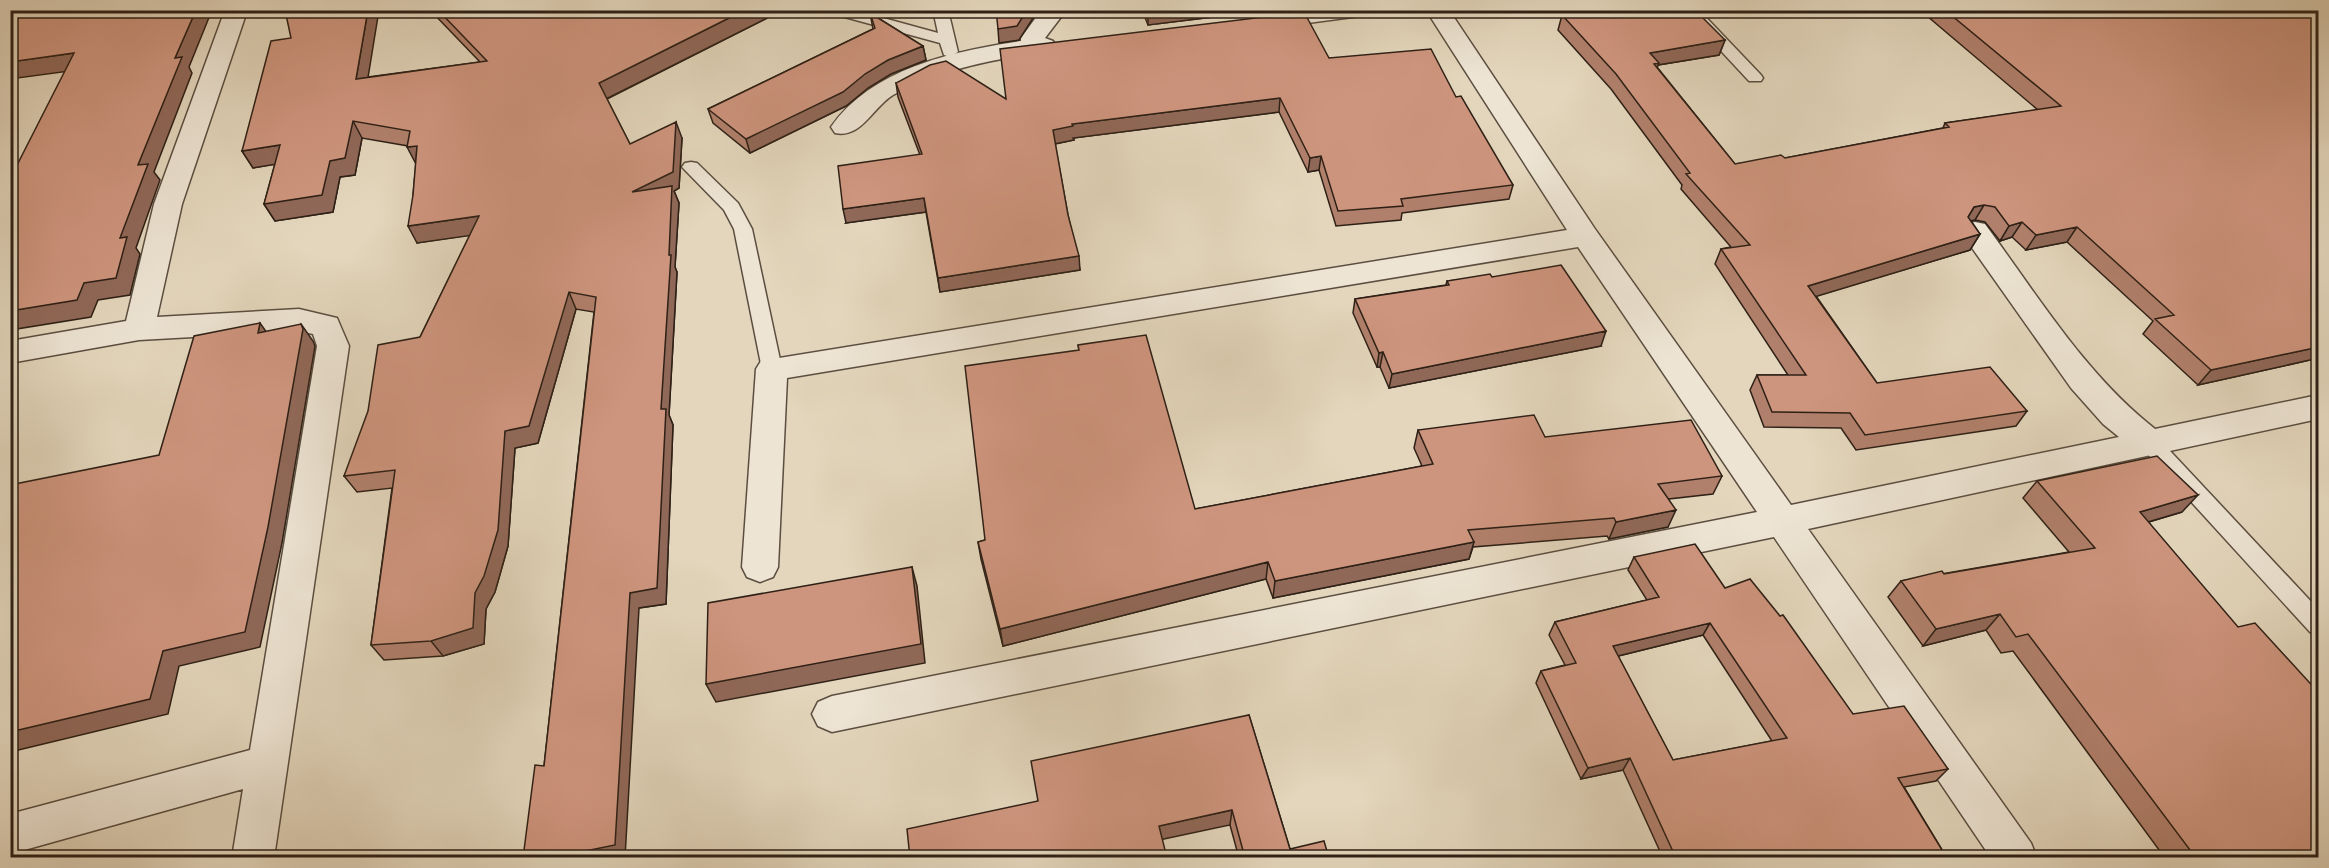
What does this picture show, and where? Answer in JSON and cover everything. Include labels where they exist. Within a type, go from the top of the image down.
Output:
[{"type":"street","points":[[139,328],[168,204],[234,14],[239,10]]},
{"type":"street","points":[[1034,46],[1033,38],[1049,16],[1049,10]]},
{"type":"street","points":[[1237,25],[1353,10]]},
{"type":"street","points":[[1437,10],[1585,236],[2016,858]]},
{"type":"street","points":[[844,127],[881,92],[920,73],[1034,46],[1064,45]]},
{"type":"street","points":[[1975,231],[2082,380],[2115,415],[2150,443]]},
{"type":"street","points":[[760,567],[772,369],[1585,236]]},
{"type":"street","points":[[10,352],[139,328],[299,320],[326,326],[333,346],[253,858]]},
{"type":"street","points":[[832,714],[1782,521],[2319,407]]},
{"type":"street","points":[[10,834],[267,764]]},
{"type":"lane","points":[[835,10],[947,40]]},
{"type":"lane","points":[[940,10],[953,64]]},
{"type":"lane","points":[[1690,10],[1755,78]]},
{"type":"lane","points":[[692,167],[732,207],[743,229],[772,369]]},
{"type":"lane","points":[[2150,443],[2319,626]]},
{"type":"building","points":[[10,10],[196,10],[175,58],[182,57],[138,165],[148,164],[120,238],[127,237],[116,278],[84,283],[77,300],[10,311],[10,179],[74,53],[10,62]]},
{"type":"building","points":[[285,10],[368,10],[356,79],[487,61],[438,10],[745,10],[599,83],[630,144],[676,122],[673,172],[632,192],[672,186],[669,255],[671,255],[661,409],[666,409],[657,588],[630,593],[615,845],[551,858],[523,858],[535,765],[544,766],[596,297],[569,292],[529,426],[505,431],[498,530],[484,576],[475,593],[473,628],[431,641],[371,645],[395,470],[344,476],[368,411],[378,345],[420,337],[479,216],[408,226],[417,146],[407,147],[410,131],[353,121],[345,158],[330,161],[322,195],[264,204],[280,145],[242,151],[271,41],[291,38]]},
{"type":"building","points":[[996,10],[1027,10],[1017,26],[998,29]]},
{"type":"building","points":[[1146,10],[1185,10],[1148,15]]},
{"type":"building","points":[[1591,10],[1695,10],[1725,40],[1650,53],[1659,63],[1654,64],[1735,164],[1781,155],[1785,158],[1949,127],[1945,123],[2061,106],[1945,10],[2319,10],[2319,347],[2211,370],[2155,319],[2174,315],[2077,227],[2036,235],[2022,222],[2009,226],[1995,207],[1984,205],[1974,207],[1968,217],[1980,234],[1808,286],[1877,383],[1990,367],[2027,411],[1865,435],[1850,413],[1772,412],[1757,375],[1806,375],[1721,249],[1750,245],[1686,174],[1690,173],[1616,74],[1562,15]]},
{"type":"building","points":[[1304,12],[1329,58],[1431,49],[1456,97],[1461,96],[1513,185],[1401,199],[1403,206],[1338,211],[1321,156],[1310,158],[1280,98],[1072,124],[1073,126],[1053,130],[1068,215],[1079,256],[938,278],[924,198],[843,209],[838,166],[922,154],[896,83],[930,65],[946,61],[1006,99],[1000,49]]},
{"type":"building","points":[[870,13],[923,46],[888,60],[865,74],[843,92],[746,139],[708,109],[875,28]]},
{"type":"building","points":[[1561,265],[1606,331],[1392,374],[1383,352],[1379,353],[1355,299],[1449,285],[1447,281],[1490,274],[1492,277]]},
{"type":"building","points":[[260,323],[258,333],[301,324],[303,329],[268,527],[245,632],[163,651],[150,699],[10,732],[10,537],[12,533],[10,533],[10,495],[15,484],[159,455],[194,336]]},
{"type":"building","points":[[1146,335],[1195,509],[1433,464],[1418,430],[1534,415],[1545,437],[1691,420],[1722,476],[1658,484],[1676,510],[1616,522],[1614,518],[1468,530],[1474,542],[1275,581],[1268,562],[1000,629],[978,542],[985,540],[965,366],[1079,350],[1078,345]]},
{"type":"building","points":[[2157,456],[2198,495],[2140,512],[2238,627],[2255,623],[2319,693],[2319,858],[2196,858],[2028,634],[2016,637],[2000,614],[1936,629],[1901,581],[1942,571],[1944,574],[2095,548],[2037,481]]},
{"type":"building","points":[[1695,544],[1725,588],[1750,579],[1780,616],[1783,615],[1853,714],[1904,706],[1948,769],[1898,778],[1947,858],[1676,858],[1630,758],[1588,768],[1541,671],[1576,663],[1555,622],[1659,597],[1634,557]],"holes":[[[1710,623],[1787,738],[1673,760],[1613,646]]]},
{"type":"building","points":[[912,567],[921,644],[706,684],[708,603]]},
{"type":"building","points":[[1249,715],[1290,849],[1324,841],[1329,858],[1245,858],[1232,810],[1159,826],[1167,858],[910,858],[907,829],[1038,801],[1031,761]]}]
